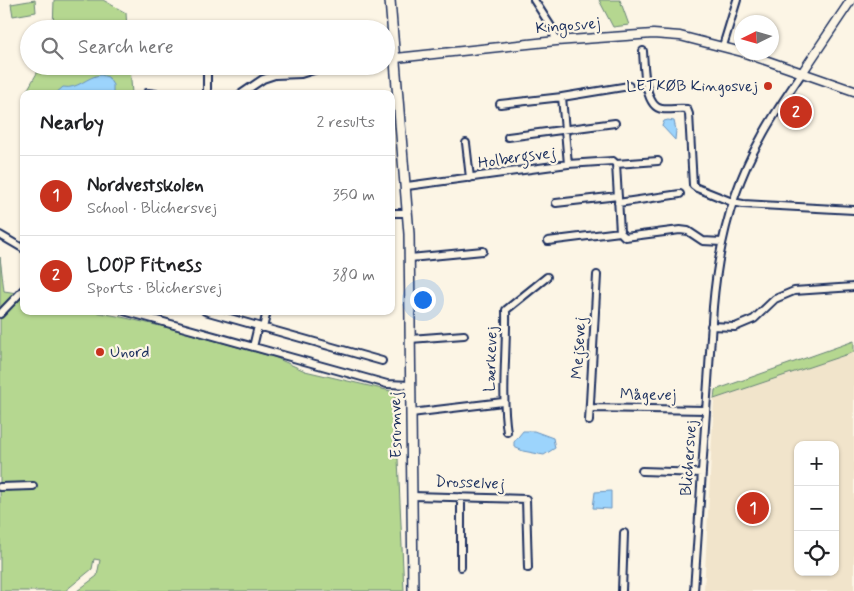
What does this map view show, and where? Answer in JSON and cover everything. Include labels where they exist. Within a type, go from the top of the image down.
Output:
[{"type":"main road","name":"Esrumvej","points":[[390,0],[390,20]]},
{"type":"main road","name":"Esrumvej","points":[[393,75],[407,186],[410,258],[413,591]]},
{"type":"street","points":[[534,0],[552,28],[556,40]]},
{"type":"street","points":[[722,46],[737,0]]},
{"type":"street","name":"Blichersvej","points":[[694,591],[716,271],[732,202],[760,138],[851,0]]},
{"type":"street","name":"Kingosvej","points":[[395,58],[556,40],[653,34],[680,36],[734,50]]},
{"type":"street","points":[[643,51],[645,82],[654,105],[661,109],[687,109],[689,114],[693,185],[732,202],[854,210]]},
{"type":"street","name":"Kingosvej","points":[[765,60],[854,91]]},
{"type":"street","points":[[207,75],[207,90]]},
{"type":"street","points":[[247,90],[275,75]]},
{"type":"street","points":[[500,104],[629,86]]},
{"type":"street","name":"Holbergsvej","points":[[562,96],[568,164]]},
{"type":"street","name":"Holbergsvej","points":[[508,137],[615,124]]},
{"type":"street","name":"Holbergsvej","points":[[466,143],[470,178]]},
{"type":"street","name":"Holbergsvej","points":[[407,186],[568,164],[613,161],[616,164],[658,161]]},
{"type":"street","points":[[616,164],[620,232],[625,237],[680,230],[688,231],[703,241],[722,242]]},
{"type":"street","points":[[556,203],[680,194]]},
{"type":"street","points":[[395,213],[408,213]]},
{"type":"street","points":[[548,242],[620,232]]},
{"type":"street","points":[[0,236],[20,247]]},
{"type":"street","points":[[410,258],[483,251]]},
{"type":"street","name":"Mejsevej","points":[[589,421],[597,275]]},
{"type":"street","name":"Lærkevej","points":[[507,432],[502,402],[507,340],[506,310],[547,277]]},
{"type":"street","points":[[711,326],[735,327],[754,319],[775,299],[791,292],[854,287]]},
{"type":"street","points":[[0,314],[20,293]]},
{"type":"street","points":[[138,315],[387,384],[411,385]]},
{"type":"street","points":[[219,315],[382,361]]},
{"type":"street","points":[[252,348],[266,315]]},
{"type":"street","points":[[410,339],[464,335]]},
{"type":"street","name":"Lærkevej","points":[[411,413],[502,402]]},
{"type":"street","name":"Mågevej","points":[[590,408],[706,410]]},
{"type":"street","points":[[642,471],[702,473]]},
{"type":"street","points":[[0,487],[33,486]]},
{"type":"street","name":"Drosselvej","points":[[412,496],[526,499],[528,568]]},
{"type":"street","points":[[461,567],[462,497]]},
{"type":"street","points":[[622,591],[624,533]]},
{"type":"shaded area","points":[[854,352],[854,591],[704,591],[714,399]]},
{"type":"green space","points":[[35,0],[36,12],[13,16],[11,4]]},
{"type":"green space","points":[[54,0],[103,0],[126,13],[126,20],[53,20]]},
{"type":"green space","points":[[599,0],[620,0],[629,25],[613,27]]},
{"type":"green space","points":[[36,75],[131,75],[132,90],[27,90]]},
{"type":"green space","points":[[0,257],[4,291],[20,293],[20,315],[117,316],[169,328],[274,357],[305,371],[395,392],[404,591],[77,591],[97,576],[100,560],[94,559],[92,569],[65,591],[0,591]]},
{"type":"green space","points":[[854,341],[854,352],[714,399],[715,390]]},
{"type":"water","points":[[96,76],[108,77],[113,85],[113,90],[60,90],[63,87],[73,87]]},
{"type":"water","points":[[664,121],[674,121],[676,130],[675,140],[662,126]]},
{"type":"water","points":[[523,431],[534,431],[553,438],[555,448],[544,455],[523,451],[514,447],[514,442]]},
{"type":"water","points":[[611,491],[611,509],[593,508],[595,492]]},
{"type":"place","name":"LETKØB Kingosvej","points":[[768,86]]},
{"type":"place","name":"LOOP Fitness","points":[[796,112]]},
{"type":"place","name":"Unord","points":[[100,352]]},
{"type":"place","name":"Nordvestskolen","points":[[753,508]]}]
